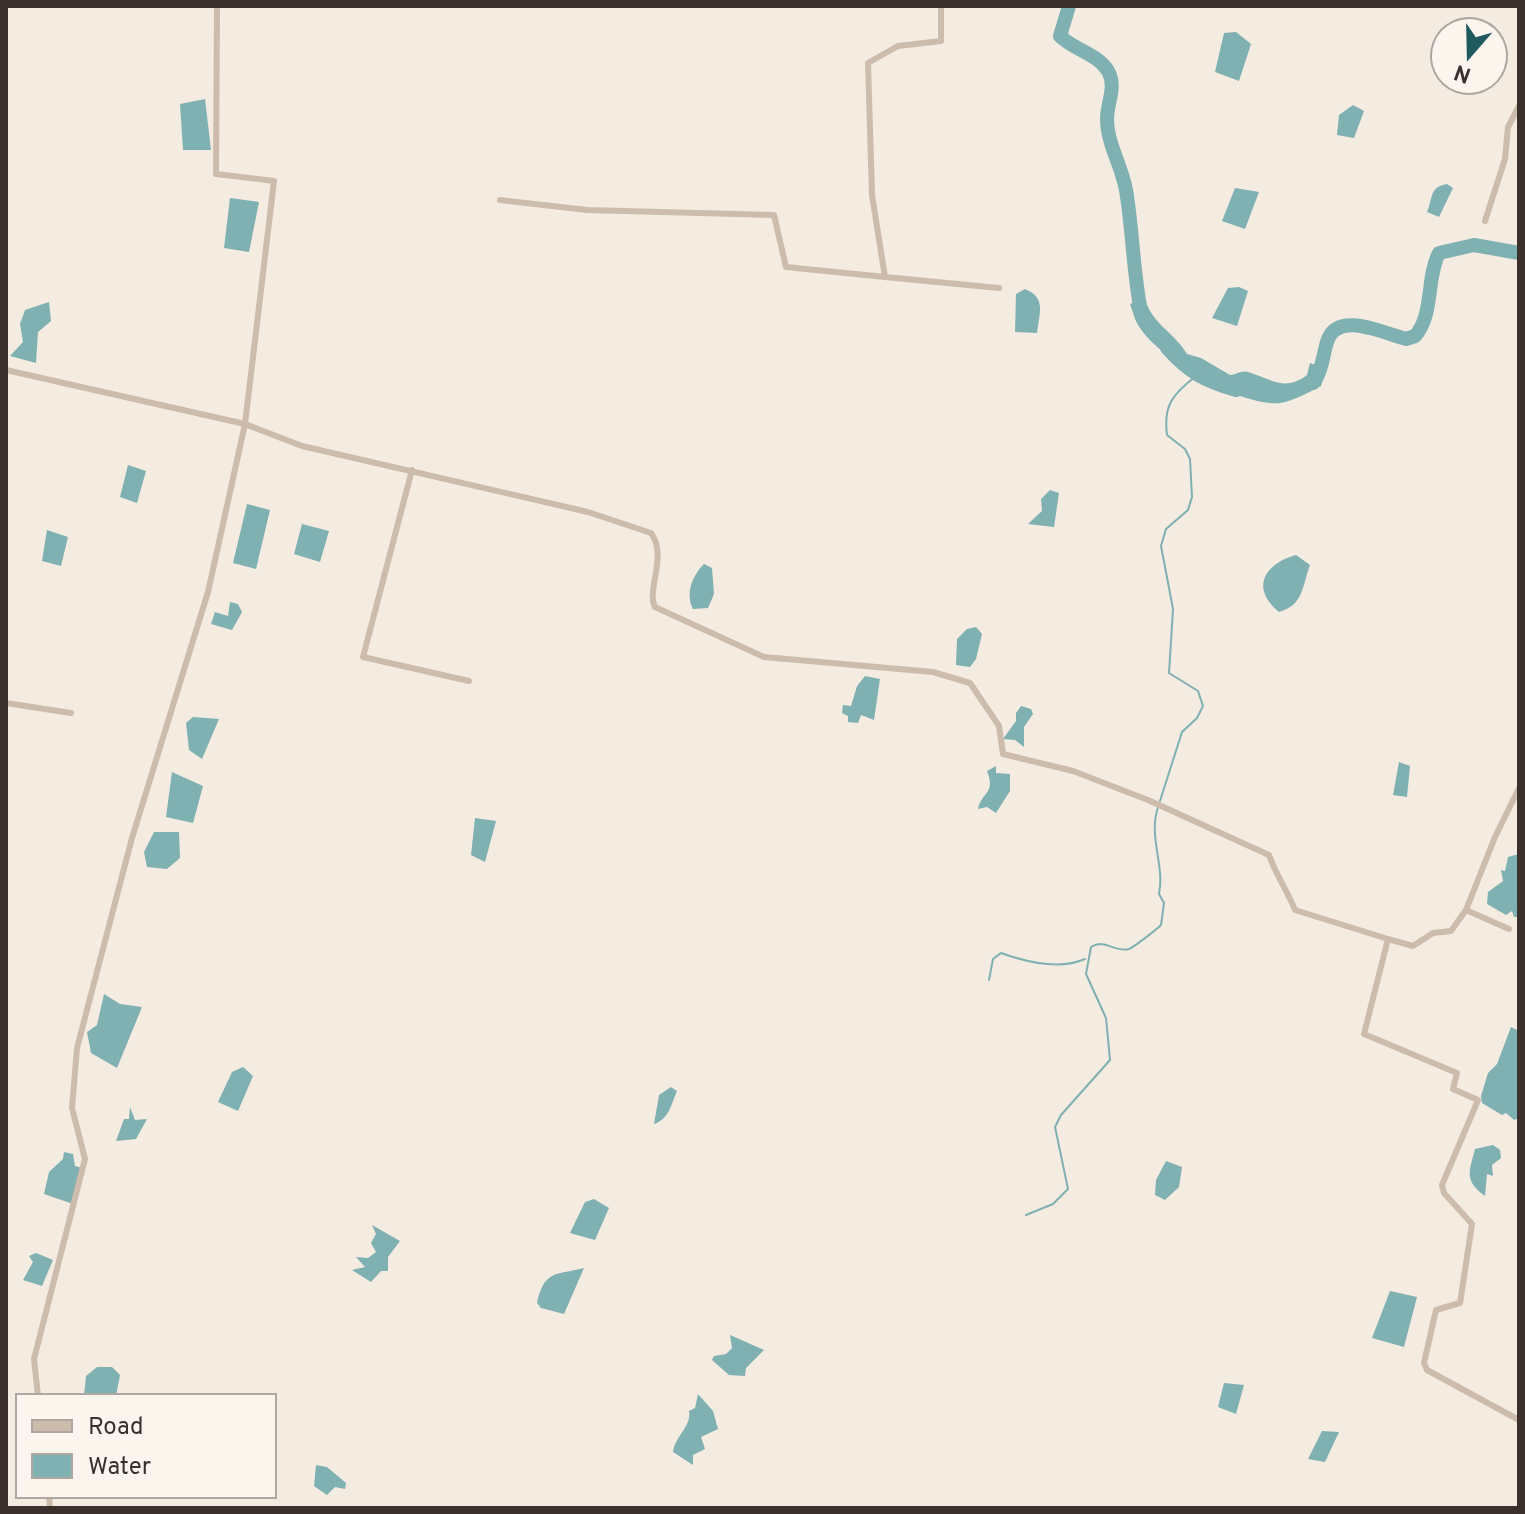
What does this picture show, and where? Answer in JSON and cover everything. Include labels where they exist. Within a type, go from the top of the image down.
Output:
[{"type":"street","points":[[38,1394],[34,1359],[85,1159],[72,1108],[77,1048],[132,838],[208,592],[245,424],[274,181],[216,174],[217,6]]},
{"type":"street","points":[[885,277],[872,195],[868,63],[898,46],[941,41],[941,6]]},
{"type":"street","points":[[1485,221],[1505,159],[1508,127],[1519,106]]},
{"type":"street","points":[[500,200],[587,210],[774,215],[786,267],[999,288]]},
{"type":"street","points":[[6,370],[245,424],[302,446],[588,512],[651,533],[656,539],[658,572],[652,605],[764,657],[933,672],[970,683],[999,726],[1003,754],[1073,771],[1249,844],[1269,855],[1272,872],[1285,886],[1295,910],[1413,946],[1433,933],[1451,931],[1466,910],[1495,837],[1519,788]]},
{"type":"street","points":[[412,470],[363,657],[469,681]]},
{"type":"street","points":[[6,703],[71,713]]},
{"type":"street","points":[[1466,910],[1509,929]]},
{"type":"street","points":[[1388,939],[1364,1034],[1457,1073],[1453,1089],[1478,1100],[1442,1185],[1444,1193],[1472,1224],[1465,1286],[1460,1303],[1436,1310],[1425,1367],[1519,1420]]},
{"type":"water","points":[[1236,32],[1251,44],[1239,81],[1215,72],[1224,33]]},
{"type":"water","points":[[205,99],[211,150],[183,150],[180,104]]},
{"type":"water","points":[[1353,105],[1364,111],[1354,138],[1337,135],[1339,115]]},
{"type":"water","points":[[1447,184],[1453,188],[1439,217],[1427,212],[1434,190]]},
{"type":"water","points":[[1235,188],[1259,192],[1245,229],[1222,221]]},
{"type":"water","points":[[230,198],[259,202],[249,252],[224,248]]},
{"type":"water","points":[[1239,287],[1248,291],[1237,326],[1212,318],[1228,288]]},
{"type":"water","points":[[1025,289],[1039,302],[1037,333],[1015,332],[1016,294]]},
{"type":"water","points":[[1145,299],[1158,322],[1187,354],[1201,358],[1230,375],[1245,372],[1285,383],[1307,375],[1310,363],[1326,369],[1321,386],[1280,403],[1245,397],[1204,379],[1165,354],[1138,325],[1130,304]]},
{"type":"water","points":[[49,302],[51,321],[38,332],[36,363],[10,356],[23,342],[20,324],[25,310]]},
{"type":"water","points":[[128,465],[146,471],[137,503],[120,497]]},
{"type":"water","points":[[1050,490],[1059,493],[1054,527],[1028,524],[1042,511],[1041,499]]},
{"type":"water","points":[[247,504],[270,510],[256,569],[233,563]]},
{"type":"water","points":[[302,524],[329,531],[320,562],[294,554]]},
{"type":"water","points":[[47,530],[68,537],[61,566],[42,561]]},
{"type":"water","points":[[1296,555],[1310,565],[1298,600],[1279,612],[1265,594],[1265,578],[1276,564]]},
{"type":"water","points":[[704,564],[712,568],[714,594],[708,608],[693,609],[691,585]]},
{"type":"water","points":[[230,602],[238,604],[242,612],[232,630],[211,624],[215,612],[228,616]]},
{"type":"water","points":[[976,627],[982,634],[976,659],[970,667],[956,665],[957,639],[967,629]]},
{"type":"water","points":[[865,676],[880,679],[874,720],[861,715],[858,723],[848,722],[848,716],[842,713],[843,705],[851,706],[857,686]]},
{"type":"water","points":[[1021,706],[1031,709],[1033,714],[1024,727],[1024,747],[1015,740],[1003,739],[1016,721],[1016,713]]},
{"type":"water","points":[[193,717],[219,719],[202,759],[189,750],[186,723]]},
{"type":"water","points":[[1399,762],[1410,766],[1407,797],[1393,795]]},
{"type":"water","points":[[996,766],[996,773],[1010,774],[1010,791],[996,813],[987,807],[978,809],[990,784],[987,771]]},
{"type":"water","points":[[172,772],[203,786],[193,823],[166,817]]},
{"type":"water","points":[[475,818],[496,821],[485,862],[471,855]]},
{"type":"water","points":[[154,832],[179,832],[180,858],[167,869],[147,867],[144,852]]},
{"type":"water","points":[[1519,854],[1519,917],[1514,917],[1512,911],[1506,915],[1487,904],[1488,892],[1503,881],[1501,870],[1505,871],[1508,857]]},
{"type":"water","points":[[104,994],[120,1004],[142,1007],[117,1068],[91,1053],[87,1032],[97,1025]]},
{"type":"water","points":[[1511,1027],[1519,1031],[1519,1118],[1514,1120],[1506,1113],[1502,1115],[1482,1103],[1481,1096],[1488,1073],[1497,1064]]},
{"type":"water","points":[[243,1067],[253,1076],[238,1111],[218,1102],[232,1072]]},
{"type":"water","points":[[671,1087],[677,1091],[671,1106],[663,1119],[654,1124],[659,1095]]},
{"type":"water","points":[[130,1107],[135,1120],[147,1119],[136,1139],[116,1141],[124,1119],[129,1119]]},
{"type":"water","points":[[1493,1145],[1500,1150],[1501,1158],[1492,1165],[1493,1176],[1487,1174],[1485,1196],[1471,1181],[1470,1170],[1475,1149]]},
{"type":"water","points":[[64,1152],[73,1154],[75,1166],[83,1168],[73,1204],[44,1194],[49,1172],[63,1159]]},
{"type":"water","points":[[1166,1161],[1182,1167],[1179,1187],[1165,1200],[1155,1195],[1156,1180]]},
{"type":"water","points":[[594,1199],[609,1208],[595,1240],[570,1233],[585,1202]]},
{"type":"water","points":[[372,1225],[400,1241],[388,1257],[388,1271],[381,1271],[371,1282],[352,1270],[365,1267],[356,1257],[368,1258],[376,1252],[371,1243],[376,1234]]},
{"type":"water","points":[[36,1253],[53,1260],[42,1286],[23,1280],[33,1262],[29,1256]]},
{"type":"water","points":[[584,1268],[564,1314],[541,1308],[537,1303],[548,1279]]},
{"type":"water","points":[[1390,1291],[1417,1297],[1404,1347],[1372,1338]]},
{"type":"water","points":[[730,1335],[764,1350],[746,1368],[745,1376],[729,1375],[712,1360],[714,1356],[726,1354],[732,1348]]},
{"type":"water","points":[[97,1367],[112,1367],[120,1375],[116,1394],[84,1394],[86,1376]]},
{"type":"water","points":[[1224,1383],[1244,1385],[1236,1414],[1218,1407]]},
{"type":"water","points":[[698,1394],[713,1411],[718,1429],[701,1437],[705,1449],[693,1455],[693,1465],[673,1452],[688,1421],[689,1411],[695,1408]]},
{"type":"water","points":[[1322,1431],[1339,1432],[1325,1462],[1308,1459]]},
{"type":"water","points":[[316,1465],[327,1467],[346,1483],[345,1489],[335,1487],[327,1495],[314,1486]]},
{"type":"waterway","points":[[1069,6],[1060,36],[1098,60],[1111,77],[1108,128],[1126,190],[1142,317]]},
{"type":"waterway","points":[[1313,383],[1327,342],[1332,332],[1341,327],[1362,326],[1406,339],[1415,336],[1425,318],[1432,274],[1439,253],[1474,245],[1519,253]]},
{"type":"waterway","points":[[1167,348],[1198,375],[1236,390]]},
{"type":"waterway","points":[[1160,801],[1182,732],[1197,718],[1203,706],[1198,691],[1169,673],[1173,609],[1161,546],[1166,529],[1188,510],[1192,497],[1190,459],[1185,449],[1167,435],[1168,408],[1181,389],[1196,376]]},
{"type":"waterway","points":[[1026,1215],[1053,1204],[1068,1189],[1055,1127],[1061,1115],[1110,1060],[1106,1018],[1086,974],[1091,947],[1101,944],[1129,949],[1161,925],[1164,903],[1159,894],[1155,829],[1158,807]]},
{"type":"waterway","points":[[989,980],[993,959],[1001,953],[1032,962],[1054,964],[1085,959]]}]
